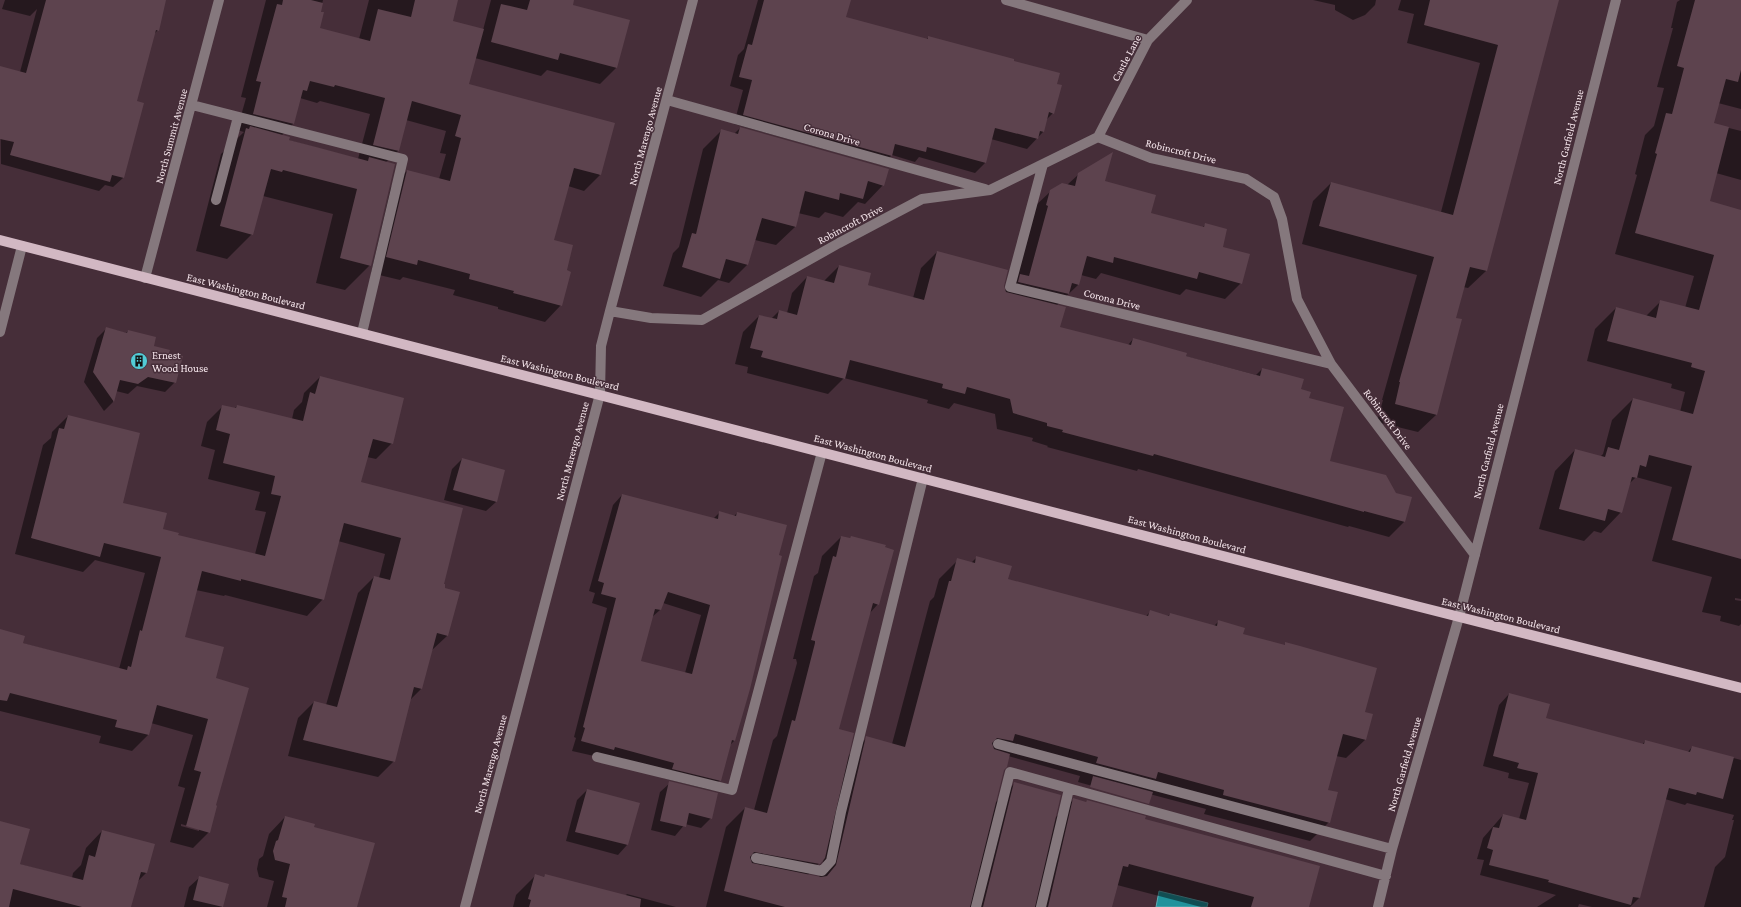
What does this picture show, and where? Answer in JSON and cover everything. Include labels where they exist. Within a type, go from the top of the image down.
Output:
[{"type":"main road","name":"East Washington Boulevard","points":[[0,240],[1459,617],[1741,688]]},
{"type":"street","name":"North Summit Avenue","points":[[145,278],[219,0]]},
{"type":"street","name":"North Marengo Avenue","points":[[466,907],[600,394],[602,346],[610,311],[694,0]]},
{"type":"street","points":[[1006,0],[1148,40]]},
{"type":"street","name":"Castle Lane","points":[[1098,137],[1148,40],[1187,0]]},
{"type":"street","name":"North Garfield Avenue","points":[[1378,907],[1392,849],[1459,617],[1616,0]]},
{"type":"street","name":"Corona Drive","points":[[668,100],[990,190]]},
{"type":"street","points":[[192,106],[403,159],[362,333]]},
{"type":"street","points":[[216,200],[238,117]]},
{"type":"street","name":"Robincroft Drive","points":[[610,311],[651,318],[702,320],[839,243],[922,199],[990,190],[1098,137],[1151,158],[1246,179],[1274,197],[1282,219],[1297,299],[1331,364],[1475,555]]},
{"type":"street","name":"Corona Drive","points":[[1043,164],[1010,287],[1331,364]]},
{"type":"street","points":[[0,332],[22,246]]},
{"type":"street","points":[[597,757],[732,790],[822,452]]},
{"type":"street","points":[[756,858],[822,871],[830,861],[923,478]]},
{"type":"street","points":[[998,744],[1392,849]]},
{"type":"street","points":[[976,907],[1010,772],[1386,876]]},
{"type":"street","points":[[1041,907],[1069,789]]},
{"type":"water","points":[[1159,891],[1208,903],[1207,907],[1156,907]]},
{"type":"building","points":[[46,0],[166,0],[159,31],[156,30],[137,101],[144,103],[124,178],[112,175],[110,182],[10,155],[14,142],[0,139],[0,66],[26,73]]},
{"type":"building","points":[[283,0],[311,0],[323,3],[321,12],[324,12],[320,28],[370,41],[378,9],[411,17],[415,0],[458,0],[453,21],[484,29],[469,84],[615,123],[601,175],[574,168],[554,240],[573,245],[567,270],[571,272],[562,306],[469,279],[470,274],[418,260],[417,265],[386,257],[407,170],[450,181],[461,138],[455,136],[461,115],[412,101],[399,151],[373,145],[385,98],[335,85],[334,87],[310,81],[307,91],[303,90],[294,124],[253,114],[261,82],[256,81],[277,4],[282,5]]},
{"type":"building","points":[[530,0],[574,0],[573,5],[630,20],[617,68],[560,53],[558,60],[491,42],[501,4],[527,10]]},
{"type":"building","points":[[764,0],[851,0],[846,17],[928,39],[928,36],[1060,73],[1057,84],[1062,85],[1054,114],[1049,112],[1044,132],[1040,131],[1038,139],[995,128],[986,163],[927,147],[926,152],[895,144],[892,156],[743,115],[752,80],[739,77],[748,44],[752,45]]},
{"type":"building","points":[[1430,0],[1559,0],[1487,271],[1470,267],[1456,318],[1462,319],[1437,415],[1395,404],[1399,382],[1434,257],[1319,226],[1331,182],[1453,215],[1498,45],[1424,25]]},
{"type":"building","points":[[1695,0],[1741,0],[1741,70],[1738,82],[1726,79],[1714,123],[1729,127],[1710,201],[1741,210],[1741,559],[1672,540],[1692,466],[1649,455],[1646,467],[1640,465],[1637,478],[1632,477],[1622,513],[1608,509],[1605,521],[1559,509],[1575,449],[1605,457],[1608,447],[1619,450],[1633,398],[1693,414],[1705,371],[1691,367],[1692,363],[1607,341],[1616,307],[1656,318],[1660,300],[1699,310],[1714,255],[1635,233],[1657,154],[1655,153],[1666,113],[1672,114],[1684,68],[1677,66]]},
{"type":"building","points":[[250,126],[290,137],[289,140],[368,161],[369,157],[395,164],[371,266],[340,258],[357,189],[283,170],[282,172],[271,169],[253,235],[220,226],[246,128],[249,129]]},
{"type":"building","points":[[740,127],[889,169],[884,186],[868,181],[863,199],[840,193],[839,200],[805,191],[796,227],[762,218],[748,265],[726,259],[720,279],[682,267],[692,233],[696,234],[721,129],[738,134]]},
{"type":"building","points":[[1113,152],[1105,181],[1156,195],[1151,213],[1204,227],[1205,223],[1227,229],[1223,247],[1250,254],[1242,284],[1199,272],[1197,279],[1114,257],[1113,263],[1087,256],[1079,285],[1072,283],[1069,294],[1018,282],[1020,274],[1029,276],[1048,206],[1046,205],[1050,190],[1062,183],[1075,186],[1078,173]]},
{"type":"building","points":[[937,251],[1008,270],[1004,286],[1006,292],[1066,307],[1060,327],[1131,345],[1133,338],[1187,353],[1186,356],[1260,376],[1262,368],[1304,379],[1301,389],[1311,392],[1309,398],[1344,407],[1330,461],[1386,475],[1396,493],[1412,497],[1405,522],[1154,454],[1153,456],[1062,432],[1063,430],[1047,426],[1047,423],[1013,413],[1010,399],[967,387],[965,394],[942,388],[943,384],[850,360],[845,379],[761,357],[763,351],[750,348],[759,315],[777,319],[779,310],[797,315],[807,276],[834,283],[839,265],[871,273],[868,285],[924,300]]},
{"type":"building","name":"Ernest Wood House","points":[[106,327],[127,333],[128,330],[156,337],[154,346],[170,350],[169,353],[183,356],[176,383],[148,377],[138,384],[120,380],[114,402],[93,372]]},
{"type":"building","points":[[320,376],[404,398],[393,444],[373,439],[361,482],[463,508],[444,584],[445,588],[460,592],[448,636],[437,633],[422,689],[414,687],[395,762],[303,740],[314,701],[337,707],[374,576],[390,580],[401,538],[344,523],[324,600],[241,579],[241,581],[202,571],[185,637],[224,647],[216,678],[249,688],[216,805],[210,833],[186,826],[201,772],[194,770],[208,719],[157,705],[149,735],[115,727],[117,720],[10,693],[7,701],[0,700],[0,629],[25,636],[23,643],[127,670],[128,666],[131,667],[161,557],[104,543],[100,557],[31,538],[59,428],[64,429],[68,415],[140,433],[123,503],[167,513],[163,529],[179,533],[178,535],[265,556],[281,496],[271,494],[275,476],[223,463],[230,434],[216,430],[222,405],[236,408],[237,405],[303,421],[310,392],[315,394]]},
{"type":"building","points":[[462,458],[505,470],[497,502],[453,490]]},
{"type":"building","points":[[622,494],[718,519],[719,511],[736,516],[737,512],[787,525],[779,555],[782,556],[750,689],[735,741],[732,740],[721,781],[672,769],[674,763],[615,747],[614,750],[581,741],[585,728],[583,727],[616,598],[601,594],[604,583],[598,581]],"holes":[[[668,592],[710,605],[692,674],[641,661],[655,609],[661,610]]]},
{"type":"building","points":[[841,536],[850,538],[851,536],[886,545],[885,547],[894,550],[879,605],[873,603],[839,729],[854,733],[825,858],[820,864],[754,852],[750,857],[752,863],[821,877],[827,876],[836,865],[866,736],[905,747],[949,581],[951,581],[957,558],[975,563],[976,556],[1012,566],[1008,579],[1148,616],[1150,610],[1169,616],[1170,613],[1217,626],[1218,620],[1245,628],[1243,634],[1285,645],[1285,642],[1377,668],[1365,712],[1373,714],[1366,740],[1343,734],[1328,790],[1338,792],[1330,823],[1223,795],[1224,790],[1158,772],[1156,779],[1096,763],[1098,757],[1015,734],[1013,741],[997,738],[992,743],[994,749],[1010,754],[1007,767],[1004,770],[970,907],[785,907],[724,891],[745,807],[767,813],[792,720],[795,721],[815,643],[815,641],[811,640],[833,556],[836,557]]},
{"type":"building","points":[[1509,693],[1550,704],[1546,718],[1644,744],[1645,740],[1690,752],[1692,746],[1734,757],[1723,799],[1697,792],[1696,795],[1669,788],[1640,898],[1633,897],[1631,905],[1548,882],[1549,880],[1489,865],[1493,850],[1487,848],[1493,827],[1499,828],[1503,814],[1526,820],[1538,773],[1517,768],[1519,763],[1493,756]]},
{"type":"building","points":[[1093,776],[1153,792],[1149,804],[1090,787]]},
{"type":"building","points":[[669,781],[718,793],[712,819],[689,813],[686,827],[660,821]]},
{"type":"building","points":[[1014,782],[1061,795],[1035,907],[983,907]]},
{"type":"building","points":[[587,789],[640,803],[628,845],[575,832]]},
{"type":"building","points":[[1073,798],[1086,802],[1087,800],[1146,816],[1145,819],[1320,866],[1309,907],[1251,907],[1254,897],[1129,864],[1128,867],[1123,866],[1112,907],[1048,907]]},
{"type":"building","points":[[285,816],[315,824],[314,827],[375,843],[357,907],[285,907],[287,898],[282,897],[290,864],[275,860],[273,851]]},
{"type":"building","points":[[0,821],[30,829],[20,864],[83,880],[89,855],[95,857],[102,830],[155,844],[147,873],[141,872],[131,907],[82,907],[13,889],[9,907],[0,907]]},
{"type":"building","points":[[535,874],[544,877],[545,874],[641,899],[640,907],[529,907],[531,900],[528,899]]},
{"type":"building","points":[[199,876],[229,884],[223,907],[193,900]]},
{"type":"place","name":"Ernest Wood House","points":[[139,361]]}]
